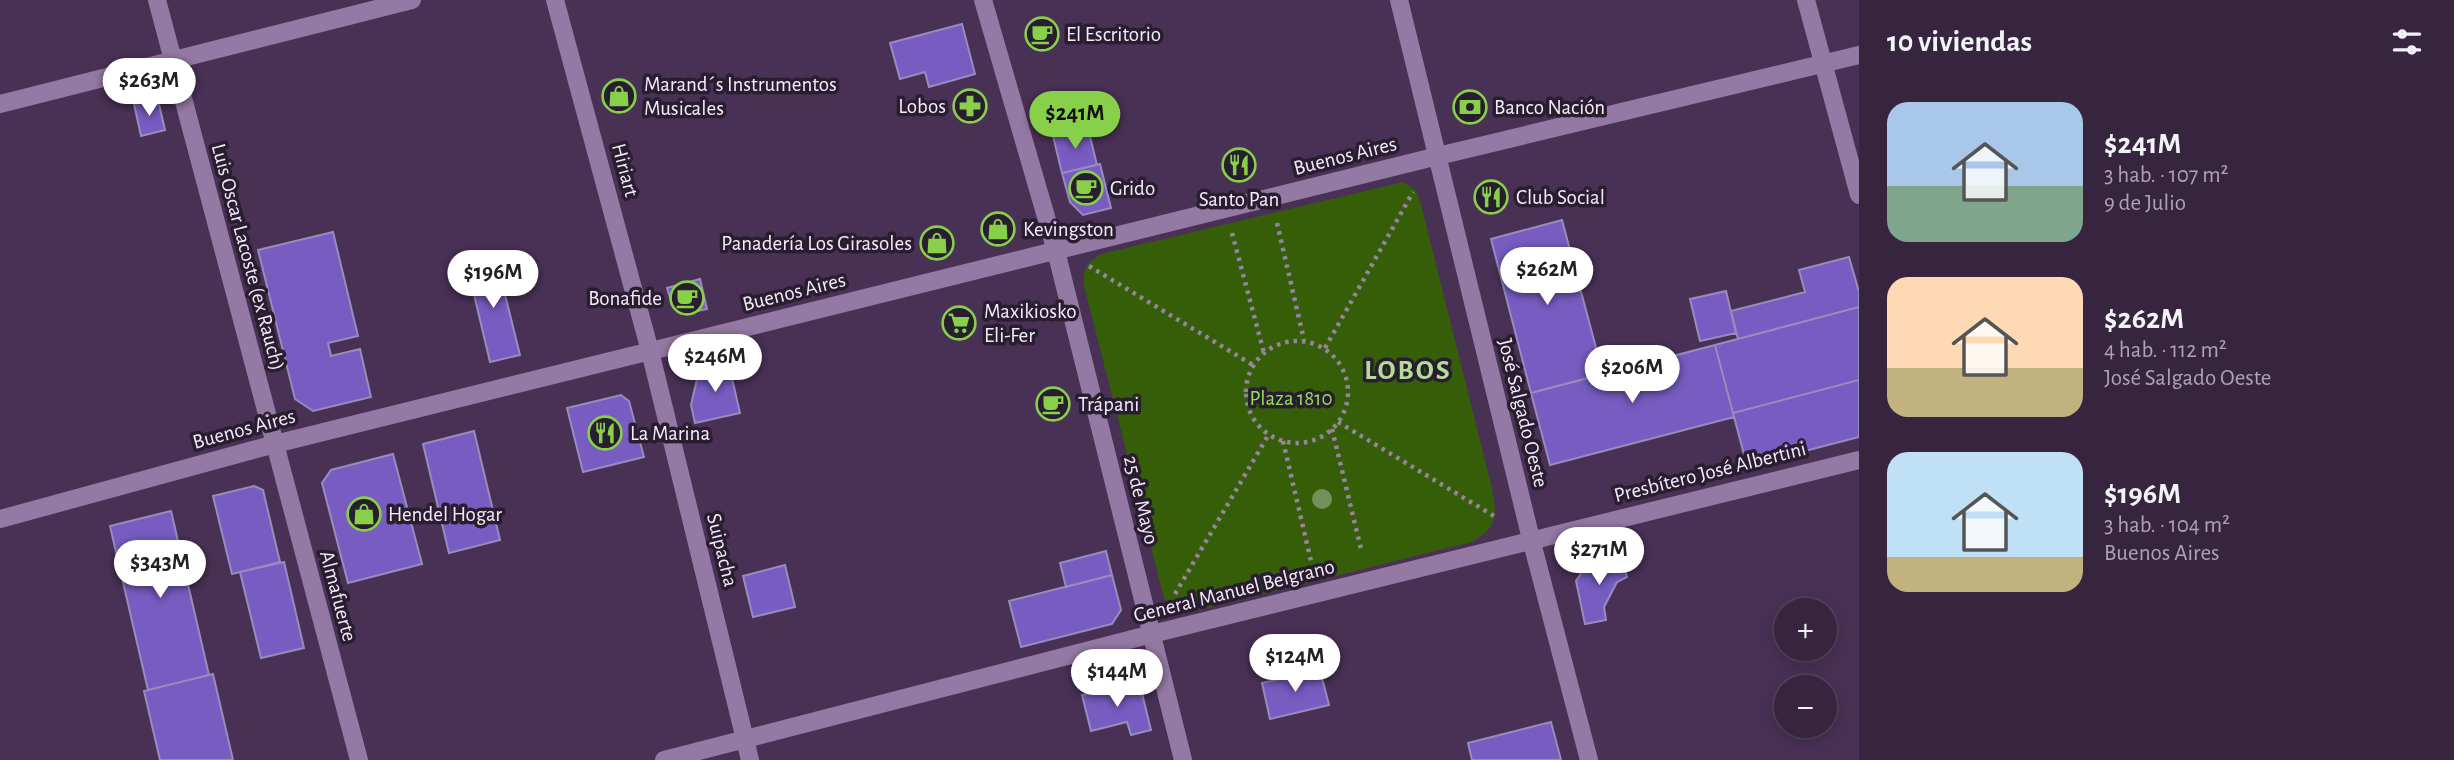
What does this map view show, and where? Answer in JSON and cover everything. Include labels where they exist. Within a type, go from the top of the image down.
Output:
[{"type":"street","name":"Luis Oscar Lacoste (ex Rauch)","points":[[157,0],[275,444]]},
{"type":"street","points":[[0,104],[412,0]]},
{"type":"street","name":"Hiriart","points":[[555,0],[650,351]]},
{"type":"street","name":"25 de Mayo","points":[[983,0],[1056,251],[1183,760]]},
{"type":"street","name":"José Salgado Oeste","points":[[1399,0],[1531,539],[1589,760]]},
{"type":"street","points":[[1806,0],[1859,195]]},
{"type":"street","name":"Buenos Aires","points":[[0,519],[275,444],[1438,156],[1859,55]]},
{"type":"street","name":"Suipacha","points":[[650,351],[750,760]]},
{"type":"street","name":"Almafuerte","points":[[275,444],[359,760]]},
{"type":"street","name":"Presbítero José Albertini","points":[[1531,539],[1859,460]]},
{"type":"street","name":"General Manuel Belgrano","points":[[664,760],[1531,539]]},
{"type":"path","points":[[1325,348],[1413,192]]},
{"type":"path","points":[[1277,223],[1304,340]]},
{"type":"path","points":[[1232,233],[1264,353]]},
{"type":"path","points":[[1089,265],[1253,365]]},
{"type":"path","points":[[1304,340],[1325,348],[1337,359],[1345,374],[1348,391],[1346,407],[1332,429],[1314,440],[1298,443],[1283,441],[1257,424],[1246,395],[1253,365],[1264,353],[1278,344],[1304,340]]},
{"type":"path","points":[[1338,422],[1494,516]]},
{"type":"path","points":[[1332,429],[1361,549]]},
{"type":"path","points":[[1175,594],[1269,434]]},
{"type":"path","points":[[1283,441],[1311,561]]},
{"type":"green space","name":"Plaza 1810","points":[[1403,182],[1416,190],[1421,204],[1492,488],[1494,520],[1487,531],[1472,542],[1199,610],[1183,611],[1171,606],[1164,598],[1084,286],[1086,267],[1101,254]]},
{"type":"building","points":[[962,24],[975,74],[929,87],[925,72],[900,79],[890,43]]},
{"type":"building","points":[[150,100],[159,104],[165,130],[141,136],[134,104]]},
{"type":"building","points":[[1088,128],[1097,165],[1062,173],[1053,136]]},
{"type":"building","name":"Grido","points":[[1100,164],[1111,208],[1083,215],[1070,202],[1062,173]]},
{"type":"building","points":[[1562,220],[1603,374],[1531,393],[1491,239]]},
{"type":"building","points":[[333,232],[358,336],[328,343],[331,356],[360,349],[371,397],[313,411],[295,399],[258,250]]},
{"type":"building","points":[[1849,257],[1859,292],[1859,307],[1738,339],[1731,311],[1805,292],[1799,270]]},
{"type":"building","points":[[496,258],[520,355],[490,362],[467,265]]},
{"type":"building","points":[[700,279],[707,309],[689,313],[675,308],[667,288]]},
{"type":"building","points":[[1726,291],[1736,333],[1700,341],[1690,299]]},
{"type":"building","points":[[1859,307],[1859,380],[1733,413],[1715,345]]},
{"type":"building","points":[[1715,345],[1734,417],[1550,465],[1531,393]]},
{"type":"building","points":[[728,361],[740,413],[695,423],[691,405],[697,379],[706,369]]},
{"type":"building","points":[[1859,380],[1859,437],[1747,466],[1733,413]]},
{"type":"building","name":"La Marina","points":[[621,395],[629,401],[644,457],[583,472],[567,408]]},
{"type":"building","points":[[474,431],[500,540],[449,553],[423,444]]},
{"type":"building","points":[[393,454],[422,564],[348,583],[322,483],[331,470]]},
{"type":"building","points":[[254,486],[263,490],[280,562],[232,574],[213,496]]},
{"type":"building","points":[[171,511],[209,675],[148,690],[110,526]]},
{"type":"building","points":[[1106,551],[1112,575],[1066,587],[1060,563]]},
{"type":"building","points":[[1622,556],[1627,577],[1617,582],[1604,607],[1606,620],[1585,624],[1576,581],[1588,563]]},
{"type":"building","points":[[284,562],[304,648],[261,658],[240,572]]},
{"type":"building","points":[[785,565],[795,607],[753,617],[743,576]]},
{"type":"building","points":[[1112,575],[1121,610],[1112,624],[1021,647],[1009,601]]},
{"type":"building","points":[[1320,670],[1329,705],[1270,719],[1262,683]]},
{"type":"building","points":[[213,674],[233,760],[160,760],[144,691]]},
{"type":"building","points":[[1129,683],[1141,689],[1151,730],[1131,735],[1127,722],[1091,731],[1082,695]]},
{"type":"building","points":[[1551,722],[1561,760],[1472,760],[1468,743]]},
{"type":"place","name":"El Escritorio","points":[[1042,34]]},
{"type":"place","name":"Marand´s Instrumentos Musicales","points":[[619,96]]},
{"type":"place","name":"Lobos","points":[[970,106]]},
{"type":"place","name":"Banco Nación","points":[[1470,107]]},
{"type":"place","name":"Santo Pan","points":[[1239,165]]},
{"type":"place","name":"Grido","points":[[1086,188]]},
{"type":"place","name":"Club Social","points":[[1491,197]]},
{"type":"place","name":"Kevingston","points":[[998,229]]},
{"type":"place","name":"Panadería Los Girasoles","points":[[937,243]]},
{"type":"place","name":"Bonafide","points":[[687,298]]},
{"type":"place","name":"Maxikiosko Eli-Fer","points":[[959,323]]},
{"type":"place","name":"Trápani","points":[[1053,404]]},
{"type":"place","name":"La Marina","points":[[605,433]]},
{"type":"place","name":"Hendel Hogar","points":[[364,514]]},
{"type":"district","name":"LOBOS","points":[[1408,371]]}]
